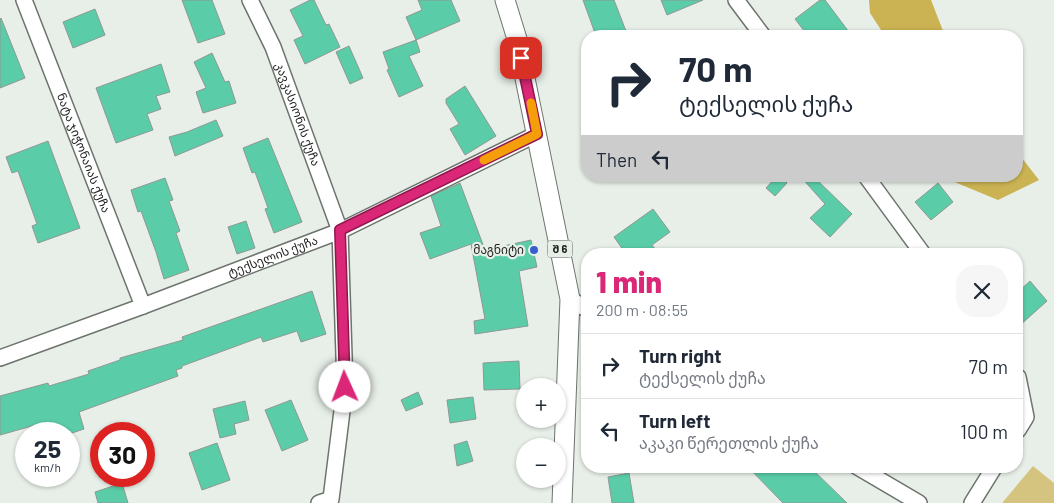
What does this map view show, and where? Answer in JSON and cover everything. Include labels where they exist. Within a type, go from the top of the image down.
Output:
[{"type":"main road","name":"შ 6","points":[[505,0],[517,39],[570,299],[562,503]]},
{"type":"street","name":"ნატა ჯიჭონაიას ქუჩა","points":[[24,0],[143,306]]},
{"type":"street","name":"კავკასიონის ქუჩა","points":[[250,0],[273,47],[340,230],[345,387],[331,499],[319,503]]},
{"type":"street","points":[[736,0],[758,30]]},
{"type":"street","name":"ტექსელის ქუჩა","points":[[0,358],[143,306],[340,230],[537,134]]},
{"type":"street","points":[[870,182],[919,248]]},
{"type":"street","points":[[570,299],[581,306]]},
{"type":"street","points":[[1023,402],[1026,417],[1023,422]]},
{"type":"street","points":[[868,473],[919,503]]},
{"type":"street","points":[[972,503],[991,473]]},
{"type":"shaded area","points":[[869,0],[931,0],[943,30],[881,30],[870,13]]},
{"type":"shaded area","points":[[1023,159],[1039,180],[998,200],[954,182],[1023,182]]},
{"type":"shaded area","points":[[1033,466],[1054,483],[1054,503],[1002,503]]},
{"type":"building","points":[[182,0],[212,0],[225,34],[198,43]]},
{"type":"building","points":[[310,0],[314,0],[326,25],[329,24],[340,47],[305,64],[294,40],[303,36],[290,10]]},
{"type":"building","points":[[418,0],[451,0],[460,21],[416,40],[406,17],[422,10]]},
{"type":"building","points":[[583,0],[614,0],[626,30],[594,30]]},
{"type":"building","points":[[661,0],[703,0],[667,15]]},
{"type":"building","points":[[820,0],[825,0],[848,30],[803,30],[795,19]]},
{"type":"building","points":[[95,9],[105,35],[73,48],[63,22]]},
{"type":"building","points":[[0,19],[25,78],[0,88]]},
{"type":"building","points":[[416,40],[420,52],[409,56],[423,86],[399,97],[387,70],[389,69],[383,52]]},
{"type":"building","points":[[349,46],[363,78],[350,84],[336,52]]},
{"type":"building","points":[[212,53],[225,82],[229,81],[236,103],[203,113],[196,92],[206,88],[194,62]]},
{"type":"building","points":[[161,64],[170,92],[156,96],[161,109],[147,114],[153,130],[116,143],[96,88]]},
{"type":"building","points":[[465,86],[496,136],[465,155],[450,129],[459,124],[446,103],[446,99]]},
{"type":"building","points":[[216,120],[223,136],[175,156],[169,137]]},
{"type":"building","points":[[268,138],[302,222],[274,233],[265,209],[268,208],[255,172],[252,173],[243,148]]},
{"type":"building","points":[[48,141],[80,228],[38,243],[32,226],[37,224],[18,171],[12,173],[6,157]]},
{"type":"building","points":[[165,178],[173,200],[169,201],[180,231],[176,233],[189,270],[164,279],[141,211],[138,212],[131,190]]},
{"type":"building","points":[[772,182],[787,183],[775,196],[766,188]]},
{"type":"building","points":[[805,182],[819,182],[852,214],[830,237],[810,218],[825,204]]},
{"type":"building","points":[[460,183],[485,250],[531,240],[537,267],[519,271],[528,326],[475,334],[474,321],[485,319],[471,244],[430,259],[420,233],[441,226],[431,196]]},
{"type":"building","points":[[938,183],[953,202],[931,220],[915,202]]},
{"type":"building","points":[[653,209],[670,232],[652,245],[654,248],[622,248],[614,237]]},
{"type":"building","points":[[246,221],[255,248],[237,254],[228,227]]},
{"type":"building","points":[[1030,281],[1047,301],[1023,323],[1023,287]]},
{"type":"building","points":[[312,291],[326,334],[301,342],[297,331],[263,342],[261,337],[182,366],[182,368],[176,370],[178,376],[79,412],[84,429],[80,430],[80,422],[15,422],[15,431],[0,435],[0,396],[48,383],[49,386],[89,374],[88,371],[120,360],[120,358],[183,340],[182,337]]},
{"type":"building","points":[[519,361],[520,378],[516,378],[516,389],[484,390],[483,363]]},
{"type":"building","points":[[418,392],[423,404],[406,411],[401,400]]},
{"type":"building","points":[[473,397],[476,419],[450,423],[447,400]]},
{"type":"building","points":[[291,400],[308,440],[282,451],[265,410]]},
{"type":"building","points":[[245,401],[249,420],[234,424],[236,434],[220,438],[213,409]]},
{"type":"building","points":[[467,441],[473,461],[457,466],[454,445]]},
{"type":"building","points":[[217,443],[230,480],[202,490],[189,453]]},
{"type":"building","points":[[629,473],[634,503],[612,503],[608,477]]},
{"type":"building","points":[[754,473],[816,473],[847,503],[783,503]]},
{"type":"building","points":[[110,487],[123,487],[128,503],[98,503],[95,492]]},
{"type":"slow traffic","points":[[484,160],[537,134],[531,103]]},
{"type":"place","name":"მაგნიტი","points":[[534,250]]},
{"type":"route","points":[[345,387],[340,230],[537,134],[521,58]]}]
